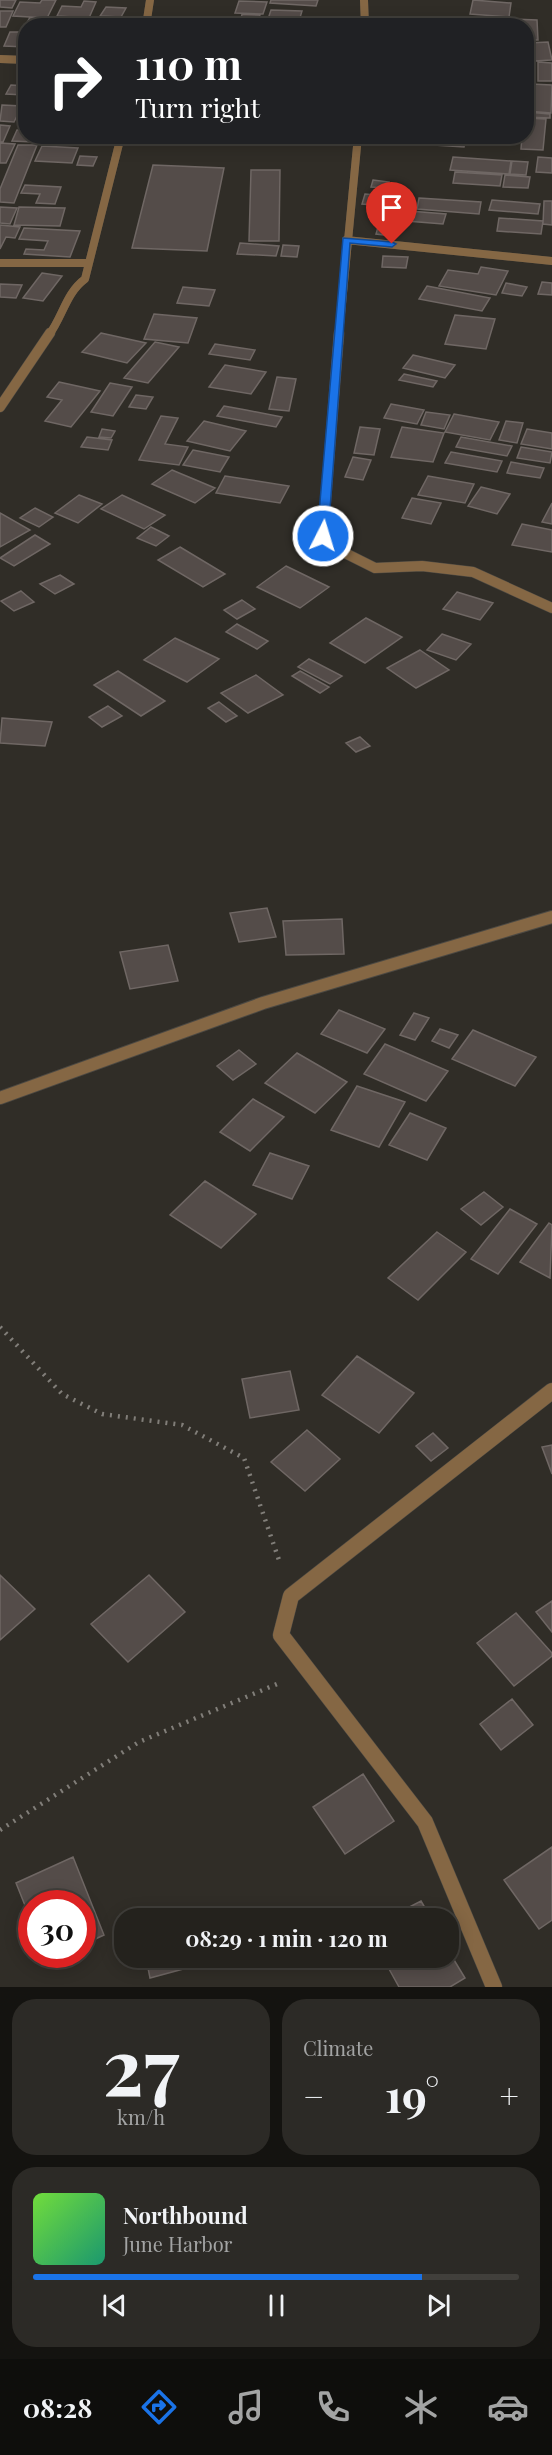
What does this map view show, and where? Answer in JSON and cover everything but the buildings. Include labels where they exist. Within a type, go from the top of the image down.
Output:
[{"type":"street","points":[[147,18],[150,0]]},
{"type":"street","points":[[364,0],[365,18]]},
{"type":"street","points":[[0,59],[18,60]]},
{"type":"street","points":[[0,407],[59,321],[72,290],[85,279],[119,144]]},
{"type":"street","points":[[357,144],[346,240],[323,536],[341,551],[375,568],[422,566],[473,572],[552,608]]},
{"type":"street","points":[[346,240],[552,261]]},
{"type":"street","points":[[0,262],[88,263]]},
{"type":"street","points":[[0,1098],[263,1003],[552,917]]},
{"type":"street","points":[[494,1987],[425,1822],[281,1635],[291,1596],[552,1391]]},
{"type":"path","points":[[0,1327],[62,1394],[102,1414],[182,1425],[244,1458],[291,1596]]},
{"type":"path","points":[[0,1830],[139,1742],[308,1671]]},
{"type":"route","points":[[323,536],[346,240],[392,244]]}]
